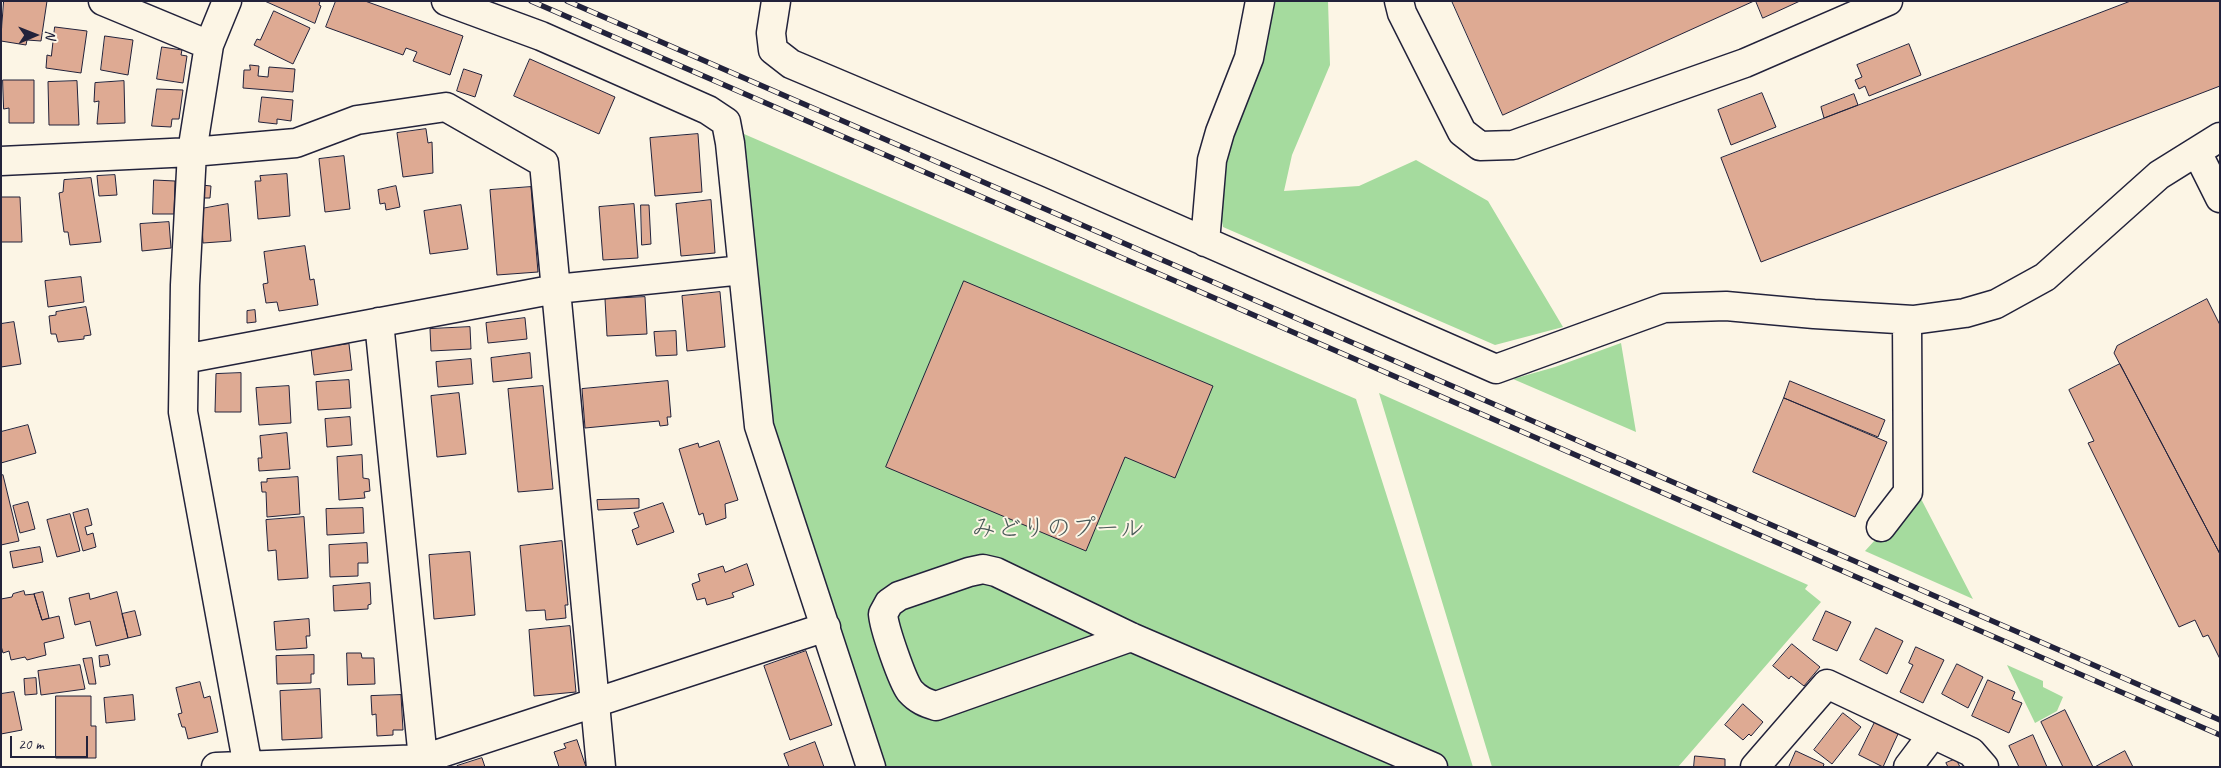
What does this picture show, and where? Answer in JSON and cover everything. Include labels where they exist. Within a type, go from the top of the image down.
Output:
[{"type":"street","points":[[103,1],[208,45]]},
{"type":"street","points":[[227,1],[208,45],[192,152],[183,412],[248,766]]},
{"type":"street","points":[[446,1],[541,36],[708,110],[726,122],[760,426],[871,767]]},
{"type":"street","points":[[776,1],[771,33],[773,50],[791,64],[1496,369],[1664,308],[1726,306],[1907,320],[1965,314],[1996,304],[2045,277],[2158,175],[2220,137]]},
{"type":"street","points":[[1205,242],[1212,160],[1220,132],[1249,58],[1260,1]]},
{"type":"street","points":[[1399,1],[1402,13],[1462,132],[1480,146],[1513,146],[1744,63],[1888,1]]},
{"type":"street","points":[[1,161],[192,152],[296,143],[357,120],[446,107],[544,163],[601,767]]},
{"type":"street","points":[[2197,152],[2220,198]]},
{"type":"street","points":[[184,359],[556,289],[744,270]]},
{"type":"street","points":[[1880,527],[1908,492],[1907,320]]},
{"type":"street","points":[[379,322],[424,763]]},
{"type":"street","points":[[1131,637],[936,706],[923,702],[909,690],[887,634],[882,614],[889,603],[899,596],[983,569],[996,572],[1131,637],[1433,767]]},
{"type":"street","points":[[216,767],[424,763],[596,702],[826,627]]},
{"type":"street","points":[[1755,767],[1827,684],[1971,752],[1984,767]]},
{"type":"street","points":[[1908,767],[1933,734]]},
{"type":"green space","points":[[1271,1],[1328,1],[1330,65],[1292,155],[1284,191],[1359,186],[1416,160],[1488,201],[1563,327],[1495,345],[1223,227],[1218,198],[1231,134]]},
{"type":"green space","name":"みどりのプール","points":[[744,134],[1356,399],[1473,767],[885,767],[770,415]]},
{"type":"green space","points":[[1621,343],[1636,432],[1513,379],[1555,367]]},
{"type":"green space","points":[[1379,393],[1808,585],[1805,589],[1821,602],[1678,767],[1492,767]]},
{"type":"green space","points":[[1918,493],[1973,599],[1865,551]]},
{"type":"green space","points":[[2007,665],[2043,681],[2043,687],[2063,697],[2057,711],[2035,723]]},
{"type":"building","points":[[4,1],[47,1],[41,41],[27,40],[26,45],[1,41]]},
{"type":"building","points":[[265,1],[320,1],[319,5],[321,6],[315,23]]},
{"type":"building","points":[[336,1],[365,1],[463,36],[450,75],[413,61],[417,52],[406,48],[403,55],[326,27]]},
{"type":"building","points":[[1452,1],[1754,1],[1503,115]]},
{"type":"building","points":[[1756,1],[1800,1],[1763,18]]},
{"type":"building","points":[[2131,1],[2220,1],[2220,86],[1761,262],[1721,158]]},
{"type":"building","points":[[274,11],[310,28],[293,64],[254,45],[257,39],[260,40]]},
{"type":"building","points":[[55,27],[87,31],[81,73],[46,68],[47,55],[51,56]]},
{"type":"building","points":[[105,36],[133,40],[128,75],[101,70]]},
{"type":"building","points":[[1909,44],[1921,75],[1869,96],[1865,86],[1859,89],[1855,80],[1862,77],[1857,65]]},
{"type":"building","points":[[162,47],[182,50],[181,55],[187,56],[183,83],[157,79]]},
{"type":"building","points":[[530,59],[615,97],[599,134],[514,96]]},
{"type":"building","points":[[250,65],[259,66],[258,76],[268,77],[269,67],[295,69],[293,92],[243,88],[244,70],[250,70]]},
{"type":"building","points":[[464,69],[482,75],[475,97],[457,91]]},
{"type":"building","points":[[3,80],[34,80],[34,123],[9,123],[9,108],[4,109]]},
{"type":"building","points":[[77,81],[79,125],[49,125],[48,82]]},
{"type":"building","points":[[124,81],[125,123],[97,124],[99,101],[94,102],[95,83]]},
{"type":"building","points":[[157,89],[183,90],[179,119],[172,119],[171,127],[152,126]]},
{"type":"building","points":[[1762,93],[1776,127],[1731,145],[1718,110]]},
{"type":"building","points":[[1854,94],[1858,105],[1824,118],[1821,107]]},
{"type":"building","points":[[262,97],[293,100],[291,121],[277,119],[277,124],[259,122]]},
{"type":"building","points":[[426,129],[428,143],[432,142],[433,173],[403,177],[397,133]]},
{"type":"building","points":[[698,134],[702,192],[655,196],[650,138]]},
{"type":"building","points":[[344,156],[350,209],[325,212],[319,159]]},
{"type":"building","points":[[287,174],[290,216],[258,219],[255,181],[261,181],[260,176]]},
{"type":"building","points":[[115,175],[117,195],[99,196],[97,176]]},
{"type":"building","points":[[91,178],[101,242],[70,245],[68,232],[64,232],[59,193],[63,192],[64,180]]},
{"type":"building","points":[[154,180],[175,181],[174,214],[153,214]]},
{"type":"building","points":[[202,185],[211,186],[210,198],[201,198]]},
{"type":"building","points":[[396,186],[400,207],[386,210],[385,203],[380,204],[378,190]]},
{"type":"building","points":[[531,187],[538,272],[497,275],[490,190]]},
{"type":"building","points":[[1,197],[20,197],[22,242],[1,242]]},
{"type":"building","points":[[711,200],[715,253],[681,256],[676,204]]},
{"type":"building","points":[[228,204],[231,241],[203,243],[201,209]]},
{"type":"building","points":[[634,204],[638,258],[603,260],[599,207]]},
{"type":"building","points":[[461,205],[468,249],[430,254],[424,211]]},
{"type":"building","points":[[641,205],[649,205],[651,244],[642,245]]},
{"type":"building","points":[[169,222],[171,248],[142,251],[140,224]]},
{"type":"building","points":[[305,246],[310,280],[314,279],[318,305],[279,311],[277,302],[266,303],[263,284],[268,283],[264,252]]},
{"type":"building","points":[[81,277],[84,302],[48,307],[45,281]]},
{"type":"building","points":[[964,281],[1213,386],[1175,478],[1125,457],[1086,551],[886,467]]},
{"type":"building","points":[[720,292],[725,347],[687,351],[682,296]]},
{"type":"building","points":[[645,297],[647,334],[607,336],[605,299]]},
{"type":"building","points":[[2207,299],[2220,325],[2220,554],[2114,353],[2117,346]]},
{"type":"building","points":[[86,307],[91,335],[84,336],[84,339],[58,342],[56,334],[51,334],[49,316],[56,315],[56,312]]},
{"type":"building","points":[[255,310],[256,322],[247,323],[247,311]]},
{"type":"building","points":[[525,318],[527,339],[488,343],[486,323]]},
{"type":"building","points":[[14,322],[21,364],[1,367],[1,324]]},
{"type":"building","points":[[470,327],[471,349],[431,351],[430,329]]},
{"type":"building","points":[[676,331],[677,355],[656,356],[654,332]]},
{"type":"building","points":[[349,344],[352,370],[314,375],[311,349]]},
{"type":"building","points":[[530,353],[532,378],[493,382],[491,358]]},
{"type":"building","points":[[471,359],[473,384],[438,387],[436,362]]},
{"type":"building","points":[[2120,364],[2220,554],[2220,659],[2208,635],[2203,637],[2195,620],[2179,627],[2088,443],[2094,441],[2069,390]]},
{"type":"building","points":[[241,373],[241,412],[215,412],[216,374]]},
{"type":"building","points":[[349,380],[351,408],[318,410],[316,382]]},
{"type":"building","points":[[668,381],[671,417],[667,417],[668,425],[660,426],[659,421],[585,428],[582,389]]},
{"type":"building","points":[[1790,381],[1885,420],[1878,437],[1784,398]]},
{"type":"building","points":[[289,386],[291,423],[259,425],[256,388]]},
{"type":"building","points":[[543,386],[553,489],[518,492],[508,389]]},
{"type":"building","points":[[459,393],[466,454],[437,457],[431,396]]},
{"type":"building","points":[[1784,398],[1887,442],[1855,517],[1753,472]]},
{"type":"building","points":[[350,417],[352,445],[327,447],[325,419]]},
{"type":"building","points":[[28,425],[36,453],[1,463],[1,432]]},
{"type":"building","points":[[287,433],[290,469],[259,471],[258,458],[262,458],[260,436]]},
{"type":"building","points":[[719,441],[738,500],[725,504],[726,518],[706,525],[703,513],[699,515],[679,449],[698,443],[699,447]]},
{"type":"building","points":[[362,455],[363,478],[369,479],[370,491],[364,492],[365,498],[339,500],[337,457]]},
{"type":"building","points":[[3,475],[19,541],[1,545],[1,476]]},
{"type":"building","points":[[298,477],[300,514],[267,517],[266,492],[262,492],[261,482],[267,482],[267,479]]},
{"type":"building","points":[[639,499],[639,508],[598,510],[597,500]]},
{"type":"building","points":[[28,502],[35,529],[20,533],[13,506]]},
{"type":"building","points":[[663,503],[674,532],[637,545],[632,530],[639,527],[634,513]]},
{"type":"building","points":[[363,508],[364,533],[327,535],[326,509]]},
{"type":"building","points":[[88,509],[92,525],[85,527],[87,535],[93,533],[96,547],[83,551],[73,513]]},
{"type":"building","points":[[70,514],[80,551],[57,557],[47,520]]},
{"type":"building","points":[[304,517],[308,578],[278,580],[276,550],[268,551],[266,520]]},
{"type":"building","points":[[562,541],[568,605],[565,605],[566,618],[546,620],[545,610],[526,611],[520,546]]},
{"type":"building","points":[[367,543],[368,563],[358,563],[358,576],[330,577],[329,545]]},
{"type":"building","points":[[40,547],[43,562],[13,568],[10,552]]},
{"type":"building","points":[[470,552],[475,615],[434,619],[429,555]]},
{"type":"building","points":[[747,564],[754,585],[732,593],[734,597],[707,605],[705,598],[697,600],[692,584],[700,581],[698,574],[723,566],[725,572]]},
{"type":"building","points":[[370,583],[371,604],[368,605],[368,609],[334,611],[333,586]]},
{"type":"building","points":[[24,591],[25,595],[34,594],[42,620],[59,616],[64,638],[44,643],[46,655],[27,660],[25,657],[11,660],[9,651],[3,653],[1,646],[1,599],[12,597],[13,594]]},
{"type":"building","points":[[43,592],[49,618],[42,620],[34,594]]},
{"type":"building","points":[[117,592],[128,638],[96,646],[90,621],[75,625],[69,598],[89,593],[90,599]]},
{"type":"building","points":[[135,611],[141,635],[128,638],[122,614]]},
{"type":"building","points":[[1826,611],[1851,622],[1837,651],[1813,640]]},
{"type":"building","points":[[309,619],[310,636],[306,636],[307,648],[276,650],[274,622]]},
{"type":"building","points":[[570,626],[576,692],[534,696],[529,630]]},
{"type":"building","points":[[1876,628],[1903,641],[1887,674],[1860,660]]},
{"type":"building","points":[[1792,644],[1820,667],[1804,686],[1791,676],[1789,679],[1773,666]]},
{"type":"building","points":[[1916,647],[1944,660],[1923,703],[1900,692],[1913,665],[1909,663]]},
{"type":"building","points":[[806,651],[832,725],[790,740],[764,666]]},
{"type":"building","points":[[347,653],[361,653],[362,658],[374,658],[375,684],[348,685]]},
{"type":"building","points":[[108,655],[110,665],[100,667],[99,656]]},
{"type":"building","points":[[314,655],[314,674],[311,674],[311,683],[277,684],[276,656]]},
{"type":"building","points":[[92,658],[96,684],[89,684],[83,659]]},
{"type":"building","points":[[1957,664],[1983,677],[1968,708],[1942,694]]},
{"type":"building","points":[[80,665],[85,689],[41,695],[38,671]]},
{"type":"building","points":[[36,678],[37,694],[25,695],[24,679]]},
{"type":"building","points":[[1988,680],[2015,692],[2012,699],[2022,703],[2009,733],[1972,716]]},
{"type":"building","points":[[200,682],[204,698],[210,696],[218,732],[188,739],[185,727],[182,727],[178,714],[182,713],[176,688]]},
{"type":"building","points":[[320,689],[322,738],[282,740],[280,691]]},
{"type":"building","points":[[14,692],[22,730],[1,734],[1,694]]},
{"type":"building","points":[[133,695],[135,720],[106,723],[104,698]]},
{"type":"building","points":[[401,695],[403,730],[393,730],[393,735],[377,736],[376,714],[372,715],[371,696]]},
{"type":"building","points":[[56,696],[91,696],[91,726],[96,726],[96,758],[56,758]]},
{"type":"building","points":[[1743,704],[1763,722],[1751,736],[1749,734],[1743,740],[1725,725]]},
{"type":"building","points":[[2065,710],[2093,767],[2063,767],[2041,722]]},
{"type":"building","points":[[1843,713],[1861,727],[1832,764],[1814,750]]},
{"type":"building","points":[[1875,722],[1898,734],[1883,767],[1859,755]]},
{"type":"building","points":[[2033,735],[2047,767],[2019,767],[2009,746]]},
{"type":"building","points":[[577,740],[586,767],[559,767],[554,752],[566,748],[564,744]]},
{"type":"building","points":[[815,742],[824,767],[789,767],[784,754]]},
{"type":"building","points":[[1796,751],[1824,764],[1823,767],[1789,767]]},
{"type":"building","points":[[2125,751],[2133,767],[2095,767]]},
{"type":"building","points":[[1695,756],[1725,759],[1725,767],[1694,767]]},
{"type":"building","points":[[482,758],[485,767],[457,767],[457,766]]},
{"type":"building","points":[[1956,759],[1960,767],[1948,767],[1946,763]]},
{"type":"railway","points":[[531,1],[2220,735]]},
{"type":"railway","points":[[567,1],[2220,720]]}]
